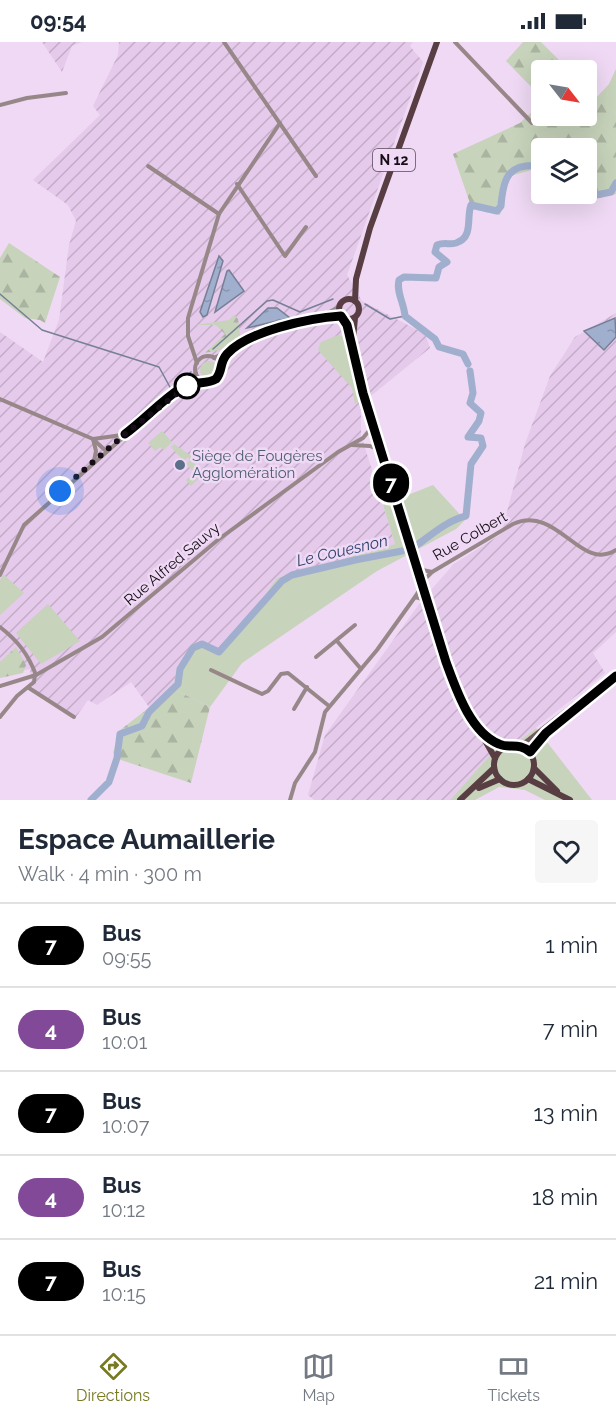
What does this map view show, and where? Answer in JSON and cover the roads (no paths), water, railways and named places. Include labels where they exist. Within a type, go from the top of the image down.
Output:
[{"type":"main road","name":"N 12","points":[[355,301],[356,279],[369,228],[437,42]]},
{"type":"main road","name":"N 12","points":[[346,299],[356,279]]},
{"type":"main road","points":[[354,355],[355,318],[360,310],[355,301],[346,299],[339,307],[426,600],[453,680],[495,758],[494,768],[500,780]]},
{"type":"main road","points":[[343,317],[355,318]]},
{"type":"main road","points":[[480,730],[505,747],[521,746],[616,674]]},
{"type":"main road","points":[[530,752],[546,733],[616,674]]},
{"type":"main road","points":[[521,746],[530,752],[534,768],[567,798]]},
{"type":"main road","points":[[495,758],[505,747]]},
{"type":"main road","points":[[460,800],[494,768]]},
{"type":"main road","points":[[460,800],[486,784],[500,780],[517,785],[528,779],[534,768]]},
{"type":"main road","points":[[528,779],[567,798]]},
{"type":"street","points":[[224,42],[316,176]]},
{"type":"street","points":[[455,42],[531,122]]},
{"type":"street","points":[[0,105],[27,98],[66,93]]},
{"type":"street","points":[[0,575],[24,525],[196,373],[197,363],[188,336],[188,318],[219,214],[280,123]]},
{"type":"street","points":[[148,166],[219,214]]},
{"type":"street","points":[[237,184],[285,256],[306,227]]},
{"type":"street","points":[[314,320],[339,307]]},
{"type":"street","points":[[194,350],[205,357],[214,358],[250,337],[314,320],[343,317]]},
{"type":"street","points":[[220,365],[231,350]]},
{"type":"street","points":[[197,363],[205,357]]},
{"type":"street","points":[[180,389],[201,380],[209,382],[216,379],[221,372],[220,365],[214,358]]},
{"type":"street","points":[[196,373],[201,380]]},
{"type":"street","points":[[0,399],[93,439],[106,451]]},
{"type":"street","name":"Rue Alfred Sauvy","points":[[0,686],[36,675],[102,637],[219,539],[363,438],[373,426]]},
{"type":"street","points":[[93,439],[125,434]]},
{"type":"street","points":[[93,439],[96,451],[93,462]]},
{"type":"street","points":[[102,439],[106,451]]},
{"type":"street","points":[[351,445],[370,446],[381,450]]},
{"type":"street","name":"Rue Colbert","points":[[329,706],[361,669],[432,572],[513,524],[527,520],[547,524],[594,555],[606,556],[616,550]]},
{"type":"street","name":"Rue Colbert","points":[[417,568],[432,572]]},
{"type":"street","points":[[415,597],[426,600]]},
{"type":"street","points":[[316,657],[355,625]]},
{"type":"street","points":[[0,627],[17,640],[28,655],[36,675],[29,688],[17,696],[0,717]]},
{"type":"street","points":[[337,641],[361,669]]},
{"type":"street","points":[[211,669],[262,694],[286,673],[329,706],[322,719],[315,753],[292,789],[290,800]]},
{"type":"street","points":[[294,709],[307,687]]},
{"type":"street","points":[[29,688],[74,717]]},
{"type":"water","points":[[219,256],[223,261],[207,315],[203,317],[200,312]]},
{"type":"water","points":[[229,270],[244,291],[215,312],[227,271]]},
{"type":"water","points":[[268,308],[277,308],[290,318],[247,328]]},
{"type":"water","points":[[615,318],[616,337],[604,350],[584,331]]},
{"type":"waterway","name":"Le Couesnon","points":[[468,364],[463,354],[439,347],[435,339],[405,316],[399,280],[404,277],[436,278],[439,267],[447,262],[435,252],[437,245],[462,240],[467,232],[471,205],[497,211],[501,206],[503,187],[510,174],[531,165]]},
{"type":"waterway","name":"Le Couesnon","points":[[597,195],[611,192],[616,183]]},
{"type":"waterway","points":[[0,294],[42,330],[159,367],[171,389],[191,372]]},
{"type":"waterway","points":[[213,349],[267,301],[273,300],[300,312],[333,299]]},
{"type":"waterway","points":[[365,304],[390,319],[405,316]]},
{"type":"waterway","name":"Le Couesnon","points":[[417,545],[446,524],[466,516],[471,464],[483,446],[481,438],[468,437],[479,421],[481,413],[470,403],[473,393],[470,371]]},
{"type":"waterway","name":"Le Couesnon","points":[[91,800],[109,782],[117,758],[120,734],[142,726],[149,712],[178,684],[180,669],[193,648],[202,644],[219,652],[282,581],[292,575],[402,551]]},
{"type":"place","name":"Siège de Fougères Agglomération","points":[[180,465]]}]
